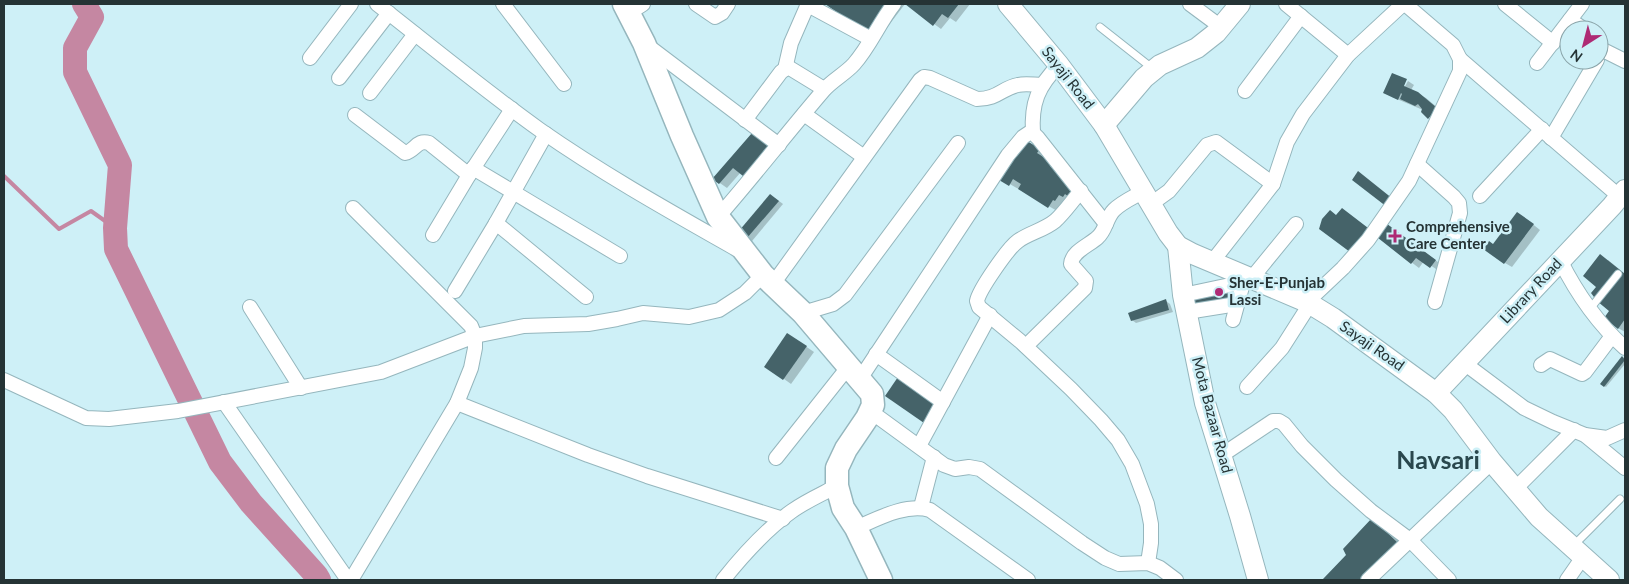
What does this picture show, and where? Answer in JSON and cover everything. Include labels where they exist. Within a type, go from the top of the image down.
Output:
[{"type":"main road","points":[[1104,125],[1124,100],[1154,70],[1178,56],[1197,48],[1221,27],[1240,4]]},
{"type":"main road","name":"Sayaji Road","points":[[1016,6],[1104,125],[1168,233],[1178,246],[1247,279],[1308,303],[1333,318],[1436,393],[1453,410],[1492,462],[1539,517],[1609,580]]},
{"type":"main road","points":[[632,7],[644,44],[718,217],[768,279],[802,313],[872,394],[873,405],[846,449],[837,468],[836,486],[843,508],[856,528],[881,580]]},
{"type":"main road","name":"Library Road","points":[[1436,393],[1622,193]]},
{"type":"main road","name":"Mota Bazaar Road","points":[[1178,246],[1185,303],[1206,403],[1258,580]]},
{"type":"street","points":[[310,58],[351,4]]},
{"type":"street","points":[[377,4],[546,134],[609,175],[748,256]]},
{"type":"street","points":[[503,4],[564,84]]},
{"type":"street","points":[[696,4],[715,17],[722,13],[728,4]]},
{"type":"street","points":[[746,120],[785,69],[790,42],[808,4],[871,39]]},
{"type":"street","points":[[718,217],[754,177],[824,89],[840,78],[854,64],[894,4]]},
{"type":"street","points":[[1190,4],[1221,27]]},
{"type":"street","points":[[1286,4],[1348,55]]},
{"type":"street","points":[[1212,262],[1273,184],[1292,132],[1303,114],[1348,55],[1404,4],[1453,45],[1460,59],[1546,133],[1622,193]]},
{"type":"street","points":[[1505,4],[1553,43]]},
{"type":"street","points":[[1570,20],[1582,4]]},
{"type":"street","points":[[339,78],[389,13]]},
{"type":"street","points":[[1245,91],[1301,16]]},
{"type":"street","points":[[370,93],[415,34]]},
{"type":"street","points":[[1537,63],[1559,35]]},
{"type":"street","points":[[644,44],[779,145]]},
{"type":"street","points":[[1609,55],[1625,61]]},
{"type":"street","points":[[1247,387],[1282,348],[1308,303],[1368,240],[1409,180],[1460,71],[1460,59]]},
{"type":"street","points":[[1059,65],[1048,76],[1034,102],[1033,133],[1106,224]]},
{"type":"street","points":[[785,69],[788,67],[792,69],[824,89]]},
{"type":"street","points":[[1480,196],[1546,133],[1587,70]]},
{"type":"street","points":[[4,380],[86,418],[109,418],[178,411],[380,372],[475,336],[524,326],[588,324],[618,320],[644,313],[689,317],[719,310],[768,279],[864,157],[914,85],[924,78],[930,78],[977,99],[997,96],[1017,85],[1042,86]]},
{"type":"street","points":[[433,235],[512,109]]},
{"type":"street","points":[[804,114],[864,157]]},
{"type":"street","points":[[355,115],[405,153],[424,141],[429,143],[471,172],[513,192],[620,256]]},
{"type":"street","points":[[776,458],[854,373],[876,354],[1008,155],[1023,137],[1033,133]]},
{"type":"street","points":[[455,291],[546,134]]},
{"type":"street","points":[[1026,346],[1085,288],[1086,281],[1073,267],[1072,260],[1074,255],[1098,238],[1115,209],[1169,191],[1208,145],[1216,142],[1273,184]]},
{"type":"street","points":[[802,313],[833,304],[845,295],[958,143]]},
{"type":"street","points":[[1417,164],[1459,203],[1460,213],[1435,302]]},
{"type":"street","points":[[1081,191],[1055,221],[1037,233],[1018,240],[1008,250],[978,296],[977,301],[979,306],[1026,346],[1101,420],[1118,440],[1132,464],[1147,504],[1151,524],[1148,563]]},
{"type":"street","points":[[218,403],[350,580],[458,403],[475,348],[475,336],[471,326],[353,208]]},
{"type":"street","points":[[496,223],[586,297]]},
{"type":"street","points":[[1233,320],[1247,279],[1296,224]]},
{"type":"street","points":[[1560,260],[1573,286],[1589,311],[1625,348]]},
{"type":"street","points":[[1185,303],[1247,279]]},
{"type":"street","points":[[1185,303],[1237,304]]},
{"type":"street","points":[[250,307],[301,388]]},
{"type":"street","points":[[919,446],[990,315]]},
{"type":"street","points":[[1541,365],[1554,360],[1582,374],[1612,336]]},
{"type":"street","points":[[876,354],[943,402]]},
{"type":"street","points":[[1464,363],[1524,408],[1579,433],[1625,468]]},
{"type":"street","points":[[458,403],[588,455],[647,476],[783,519]]},
{"type":"street","points":[[870,411],[944,465],[955,469],[969,467],[980,469],[1105,558],[1119,564],[1148,563],[1160,568],[1176,580]]},
{"type":"street","points":[[1222,455],[1273,421],[1284,424],[1302,446],[1336,480],[1410,540],[1449,580]]},
{"type":"street","points":[[1579,433],[1607,438],[1625,430]]},
{"type":"street","points":[[1515,489],[1579,433]]},
{"type":"street","points":[[921,507],[934,457]]},
{"type":"street","points":[[1368,580],[1492,462]]},
{"type":"street","points":[[723,580],[769,530],[792,511],[836,486]]},
{"type":"street","points":[[856,528],[891,514],[921,507],[930,510],[1028,580]]},
{"type":"street","points":[[1567,580],[1578,552]]},
{"type":"lane","points":[[1100,27],[1154,70]]},
{"type":"lane","points":[[1589,311],[1618,274]]},
{"type":"lane","points":[[1578,552],[1620,499]]},
{"type":"building","points":[[825,4],[891,4],[868,34]]},
{"type":"building","points":[[905,4],[959,4],[948,18],[942,14],[933,26]]},
{"type":"building","points":[[1392,73],[1407,79],[1404,86],[1418,92],[1437,108],[1428,119],[1421,112],[1422,109],[1418,104],[1415,106],[1400,99],[1401,93],[1398,100],[1383,93]]},
{"type":"building","points":[[752,133],[768,146],[743,176],[733,168],[719,184],[712,179]]},
{"type":"building","points":[[1024,139],[1040,149],[1037,153],[1053,163],[1050,166],[1064,175],[1075,186],[1069,197],[1065,194],[1063,197],[1059,195],[1048,208],[1018,189],[1021,184],[1013,179],[1009,186],[999,180]]},
{"type":"building","points":[[1358,171],[1393,199],[1387,207],[1352,180]]},
{"type":"building","points":[[770,194],[779,201],[741,245],[733,238]]},
{"type":"building","points":[[1342,208],[1372,231],[1350,252],[1319,229],[1322,219],[1330,210],[1336,215]]},
{"type":"building","points":[[1517,212],[1534,224],[1504,264],[1483,249],[1489,241],[1493,244]]},
{"type":"building","points":[[1383,221],[1436,260],[1430,268],[1416,258],[1411,264],[1373,234]]},
{"type":"building","points":[[1600,254],[1625,274],[1625,319],[1618,329],[1604,318],[1609,311],[1591,293],[1596,287],[1583,276]]},
{"type":"building","points":[[1233,287],[1236,300],[1194,308],[1192,295]]},
{"type":"building","points":[[1166,299],[1169,310],[1131,321],[1128,313]]},
{"type":"building","points":[[787,333],[807,346],[783,380],[764,367]]},
{"type":"building","points":[[1622,356],[1625,360],[1604,387],[1600,384]]},
{"type":"building","points":[[898,377],[937,404],[924,423],[885,396]]},
{"type":"building","points":[[1372,518],[1399,544],[1364,580],[1323,579],[1346,555],[1343,549]]},
{"type":"waterway","points":[[84,4],[92,17],[75,48],[75,72],[120,165],[115,228],[116,249],[220,462],[251,503],[319,580]]},
{"type":"waterway","points":[[4,176],[59,229],[91,211],[115,228]]},
{"type":"place","name":"Comprehensive Care Center","points":[[1395,236]]},
{"type":"place","name":"Sher-E-Punjab Lassi","points":[[1219,292]]},
{"type":"district","name":"Navsari","points":[[1438,460]]}]
